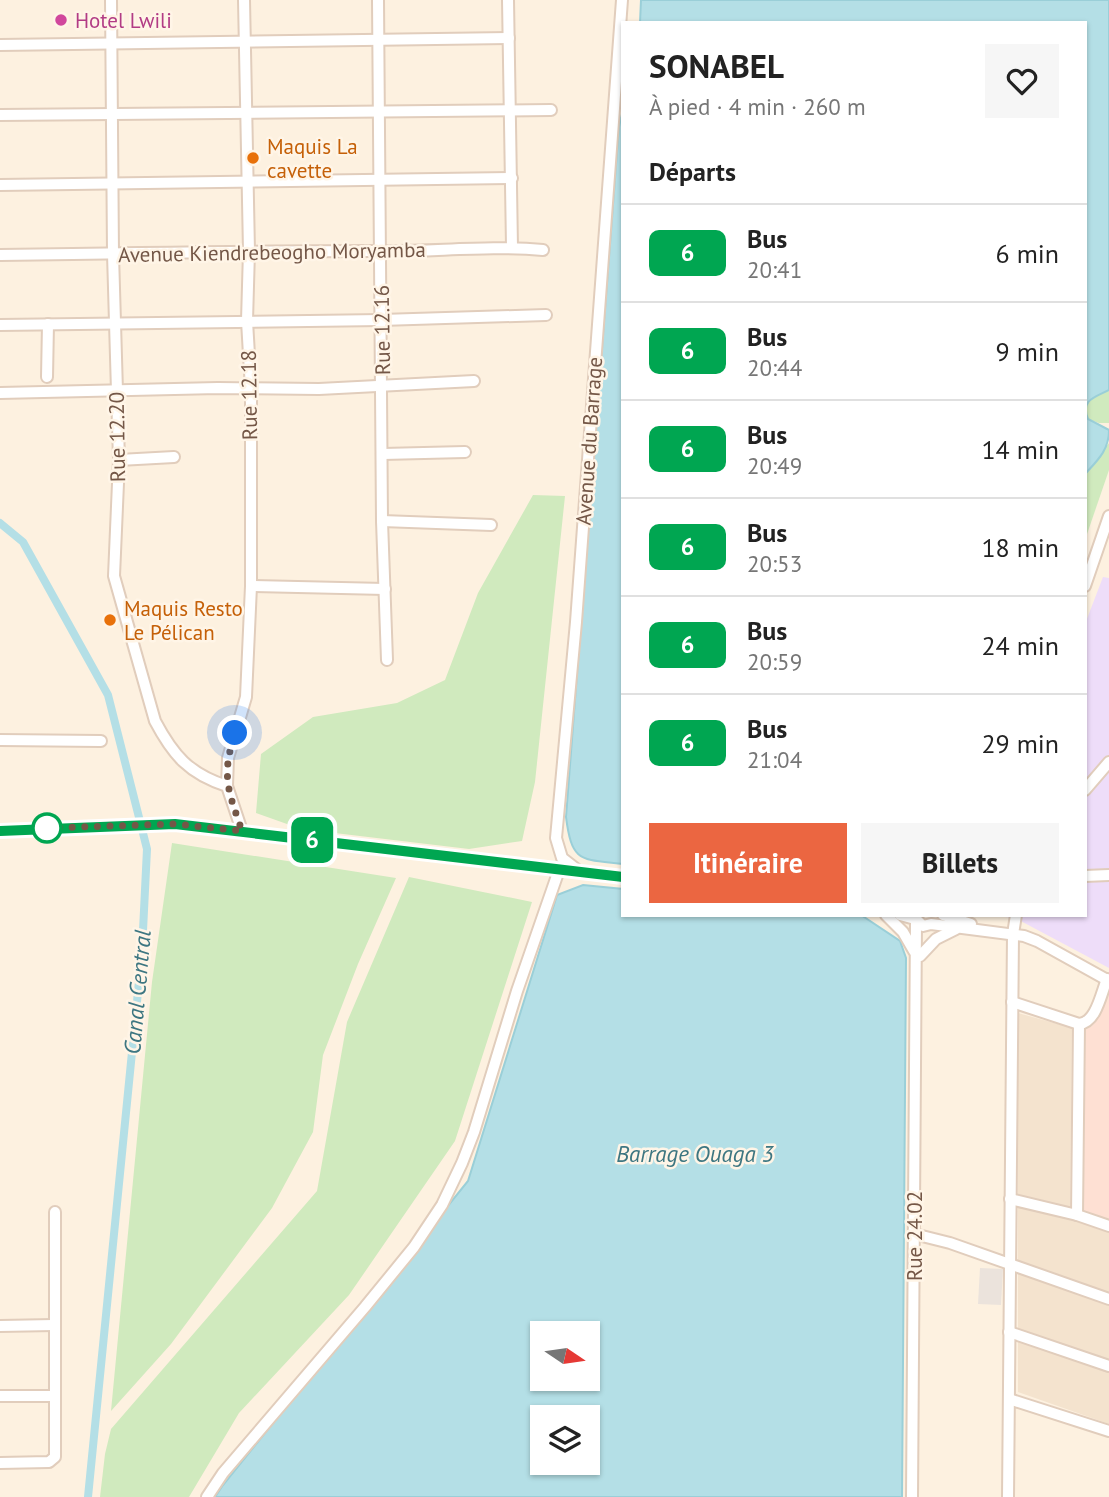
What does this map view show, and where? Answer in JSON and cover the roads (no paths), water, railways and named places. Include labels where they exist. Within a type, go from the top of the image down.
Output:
[{"type":"street","name":"Rue 12.20","points":[[111,0],[113,254],[120,460],[114,576],[155,721],[164,738],[183,764],[207,779],[227,786]]},
{"type":"street","name":"Rue 12.18","points":[[227,786],[228,758],[246,696],[251,586],[251,389],[247,321],[249,251],[244,0]]},
{"type":"street","name":"Rue 12.16","points":[[378,0],[382,521],[387,660]]},
{"type":"street","points":[[508,0],[512,247]]},
{"type":"street","name":"Avenue du Barrage","points":[[580,872],[562,858],[556,838],[576,622],[622,0]]},
{"type":"street","points":[[0,45],[509,38]]},
{"type":"street","points":[[0,115],[551,110]]},
{"type":"street","points":[[0,185],[512,178]]},
{"type":"street","name":"Avenue Kiendrebeogho Moryamba","points":[[0,256],[512,247],[543,250]]},
{"type":"street","points":[[0,325],[546,315]]},
{"type":"street","points":[[47,377],[48,324]]},
{"type":"street","points":[[0,393],[319,389],[474,381]]},
{"type":"street","points":[[383,454],[466,452]]},
{"type":"street","points":[[120,460],[174,457]]},
{"type":"street","points":[[1087,580],[1109,516]]},
{"type":"street","points":[[382,521],[491,525]]},
{"type":"street","points":[[251,586],[385,589]]},
{"type":"street","points":[[0,740],[101,741]]},
{"type":"street","points":[[1087,788],[1109,762]]},
{"type":"street","points":[[227,786],[242,831]]},
{"type":"street","points":[[0,831],[157,824],[242,831],[621,877]]},
{"type":"street","points":[[207,1497],[223,1473],[406,1257],[442,1205],[474,1132],[517,991],[559,870]]},
{"type":"street","points":[[1087,876],[1109,875]]},
{"type":"street","points":[[888,917],[918,956],[960,921]]},
{"type":"street","points":[[1008,1497],[1012,1002],[1016,917]]},
{"type":"street","points":[[915,919],[923,926],[931,922],[960,921],[1037,941],[1108,980],[1091,1018],[1084,1024],[1012,1002]]},
{"type":"street","name":"Rue 24.02","points":[[915,919],[918,956]]},
{"type":"street","name":"Rue 24.02","points":[[912,1497],[915,976],[918,956],[931,922]]},
{"type":"street","points":[[1077,1215],[1079,1024]]},
{"type":"street","points":[[1010,1199],[1077,1215],[1109,1226]]},
{"type":"street","points":[[0,1463],[41,1463],[49,1462],[55,1457],[55,1212]]},
{"type":"street","points":[[914,1234],[950,1243],[1109,1299]]},
{"type":"street","points":[[0,1326],[54,1325]]},
{"type":"street","points":[[1009,1332],[1109,1366]]},
{"type":"street","points":[[0,1396],[55,1396]]},
{"type":"street","points":[[1009,1399],[1109,1431]]},
{"type":"water","points":[[641,0],[1109,0],[1109,390],[1087,403],[1087,21],[640,21]]},
{"type":"water","points":[[621,118],[621,864],[588,859],[575,851],[566,817]]},
{"type":"water","points":[[1087,416],[1109,430],[1105,449],[1087,472]]},
{"type":"water","name":"Barrage Ouaga 3","points":[[583,885],[621,889],[621,917],[864,917],[900,941],[906,958],[902,1497],[215,1497],[468,1181],[557,895]]},
{"type":"waterway","name":"Canal Central","points":[[0,523],[23,542],[108,695],[147,849],[142,951],[88,1497]]},
{"type":"place","name":"Hotel Lwili","points":[[61,20]]},
{"type":"place","name":"Maquis La cavette","points":[[253,158]]},
{"type":"place","name":"Maquis Resto Le Pélican","points":[[110,620]]}]
